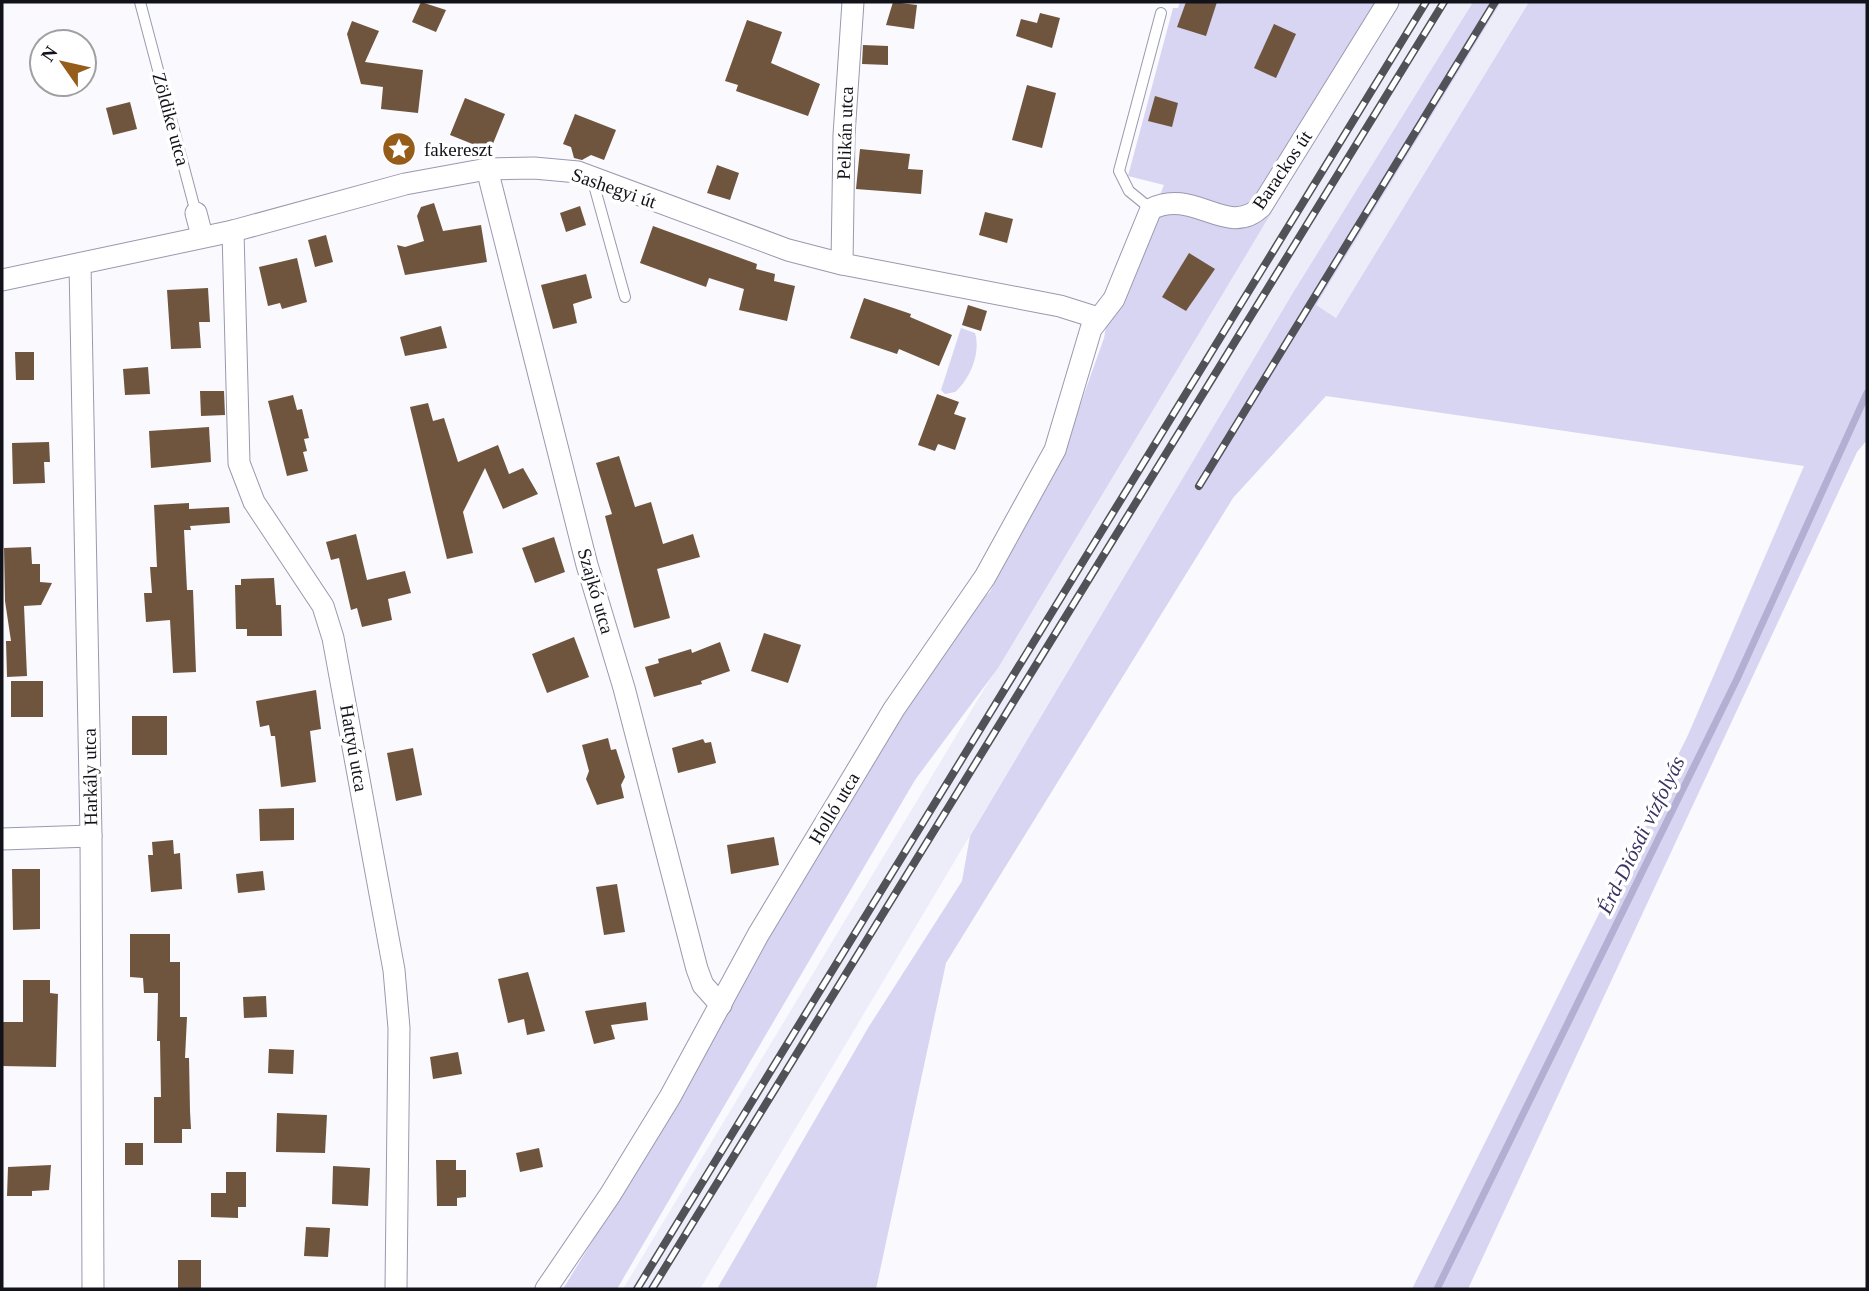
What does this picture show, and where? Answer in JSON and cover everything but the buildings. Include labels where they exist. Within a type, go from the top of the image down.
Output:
[{"type":"street","name":"Pelikán utca","points":[[842,264],[844,135],[853,2]]},
{"type":"street","name":"Barackos út","points":[[1152,209],[1173,201],[1192,204],[1237,219],[1250,217],[1261,207],[1388,2]]},
{"type":"street","name":"Sashegyi út","points":[[2,280],[233,231],[405,184],[487,169],[534,168],[578,172],[788,250],[842,264],[1060,306],[1098,318]]},
{"type":"street","name":"Szajkó utca","points":[[487,169],[587,565],[624,688],[697,969],[703,985],[721,1005]]},
{"type":"street","points":[[1098,318],[1114,299],[1152,209]]},
{"type":"street","name":"Zöldike utca","points":[[196,213],[202,236]]},
{"type":"street","name":"Hattyú utca","points":[[233,231],[239,463],[254,502],[323,606],[334,638],[394,970],[399,1028],[396,1289]]},
{"type":"street","name":"Harkály utca","points":[[80,264],[91,836],[93,1289]]},
{"type":"street","name":"Holló utca","points":[[546,1289],[610,1195],[803,859],[894,709],[985,577],[1055,450],[1091,329],[1098,318]]},
{"type":"street","points":[[2,839],[91,836]]},
{"type":"lane","name":"Zöldike utca","points":[[140,2],[196,213]]},
{"type":"lane","points":[[1152,209],[1129,191],[1119,171],[1161,13]]},
{"type":"lane","points":[[591,177],[625,297]]},
{"type":"shaded area","points":[[1180,2],[1398,2],[998,668],[915,780],[617,1289],[563,1289],[652,1144],[760,943],[962,618],[990,592],[1039,484],[1061,459],[1104,338],[1108,316],[1128,275],[1164,185],[1128,176],[1173,8],[1178,8]]},
{"type":"shaded area","points":[[1398,2],[1473,2],[1294,291],[700,1289],[623,1289]]},
{"type":"shaded area","points":[[1473,2],[1501,2],[1316,305],[1336,318],[1529,2],[1867,2],[1867,440],[1857,452],[1468,1289],[1412,1289],[1688,735],[1804,466],[1326,396],[1233,498],[946,963],[876,1289],[717,1289],[868,1028],[962,881],[970,836],[1294,291]]},
{"type":"shaded area","points":[[1501,2],[1529,2],[1336,318],[1315,305]]},
{"type":"shaded area","points":[[961,328],[975,333],[977,349],[970,373],[955,392],[945,394],[941,390]]},
{"type":"waterway","name":"Érd-Diósdi vízfolyás","points":[[1437,1289],[1737,679],[1867,393]]},
{"type":"railway","points":[[637,1289],[1426,2]]},
{"type":"railway","points":[[652,1289],[1444,2]]},
{"type":"railway","points":[[1199,486],[1495,2]]},
{"type":"place","name":"fakereszt","points":[[399,149]]}]
